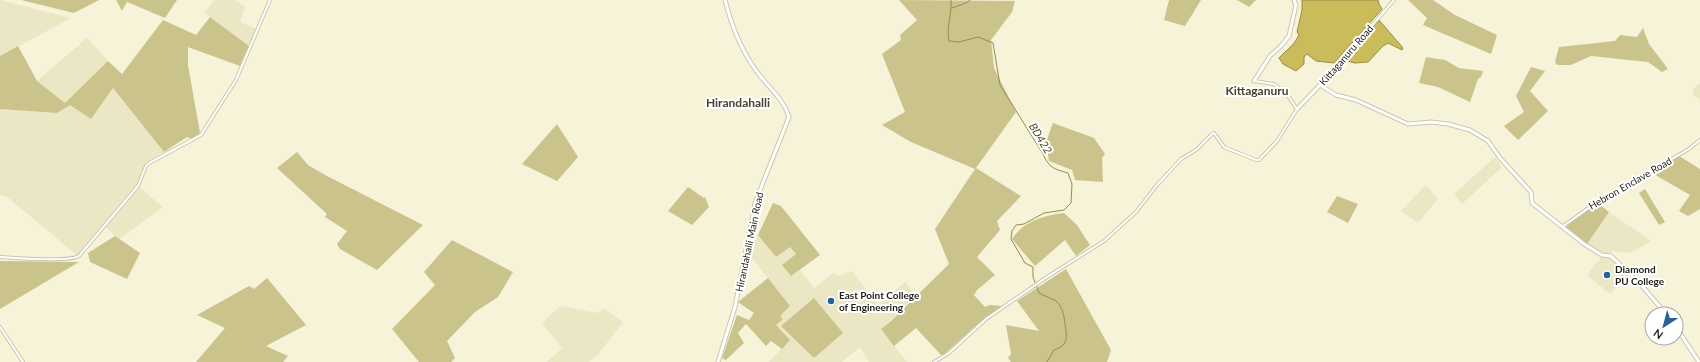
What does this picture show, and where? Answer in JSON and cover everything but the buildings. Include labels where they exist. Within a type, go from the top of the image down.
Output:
[{"type":"main road","name":"Hirandahalli Main Road","points":[[718,362],[735,307],[755,203],[789,117],[786,107],[777,94],[761,77],[741,47],[725,0]]},
{"type":"main road","points":[[1254,81],[1270,56],[1289,36],[1296,5],[1294,0]]},
{"type":"main road","points":[[1320,86],[1336,95],[1356,100],[1408,124],[1431,122],[1448,124],[1470,130],[1488,142],[1500,158],[1531,192],[1532,203],[1584,244],[1602,255],[1611,256],[1642,286],[1659,306]]},
{"type":"main road","name":"Kittaganuru Road","points":[[1297,109],[1320,86]]},
{"type":"main road","points":[[1684,339],[1699,362]]},
{"type":"street","points":[[0,257],[56,259],[76,258],[79,256],[138,186],[146,166],[201,135],[236,80],[270,0]]},
{"type":"street","name":"Kittaganuru Road","points":[[1320,86],[1394,0]]},
{"type":"street","points":[[934,362],[949,353],[986,319],[1104,241],[1136,212],[1157,185],[1182,159],[1196,150],[1212,134],[1214,133],[1225,148],[1259,160],[1277,141],[1297,109],[1286,93],[1274,84],[1254,81]]},
{"type":"street","name":"Hebron Enclave Road","points":[[1562,227],[1586,209],[1689,149],[1700,140]]},
{"type":"street","points":[[0,327],[23,362]]},
{"type":"shaded area","points":[[0,0],[71,18],[0,56]]},
{"type":"shaded area","points":[[21,0],[99,0],[74,13]]},
{"type":"shaded area","points":[[116,0],[177,0],[165,18],[127,2],[122,11]]},
{"type":"shaded area","points":[[214,0],[235,0],[245,7],[240,22],[256,29],[249,46],[205,13]]},
{"type":"shaded area","points":[[899,0],[1015,1],[1012,12],[991,40],[994,68],[1016,112],[976,168],[1021,196],[997,221],[1000,230],[977,257],[995,275],[977,290],[974,295],[985,307],[990,305],[1002,306],[979,323],[942,356],[916,328],[894,346],[881,329],[949,264],[935,229],[975,169],[911,142],[882,125],[905,112],[882,54],[901,40],[900,35],[917,20]]},
{"type":"shaded area","points":[[1169,0],[1201,0],[1185,26],[1164,20]]},
{"type":"shaded area","points":[[1237,0],[1256,0],[1249,7]]},
{"type":"shaded area","points":[[1302,0],[1378,0],[1382,9],[1334,63],[1316,61],[1307,54],[1304,57],[1304,64],[1296,71],[1283,64],[1279,58],[1292,45],[1299,35],[1297,32],[1302,10]]},
{"type":"shaded area","points":[[1408,0],[1433,0],[1455,15],[1497,35],[1491,54],[1423,25],[1427,18]]},
{"type":"shaded area","points":[[210,17],[249,46],[240,66],[188,47],[188,65],[200,133],[191,139],[187,137],[164,152],[113,88],[91,119],[70,105],[57,113],[0,109],[0,56],[18,46],[37,81],[65,103],[108,61],[122,74],[163,20],[196,35]]},
{"type":"shaded area","points":[[1379,20],[1403,48],[1402,50],[1388,43],[1383,46],[1368,62],[1355,63],[1344,60]]},
{"type":"shaded area","points":[[1643,28],[1649,44],[1668,69],[1662,72],[1648,62],[1591,56],[1571,65],[1557,65],[1555,62],[1559,47],[1615,41],[1620,35],[1637,37]]},
{"type":"shaded area","points":[[87,38],[108,61],[65,103],[37,81]]},
{"type":"shaded area","points":[[1426,57],[1445,60],[1459,68],[1483,71],[1481,77],[1478,79],[1470,102],[1438,87],[1419,83]]},
{"type":"shaded area","points":[[1531,67],[1545,71],[1530,91],[1548,111],[1518,140],[1504,126],[1524,112],[1516,96]]},
{"type":"shaded area","points":[[1700,83],[1700,100],[1693,95],[1693,89]]},
{"type":"shaded area","points":[[113,88],[164,152],[146,163],[136,187],[78,256],[6,196],[0,195],[0,109],[57,113],[70,105]]},
{"type":"shaded area","points":[[1053,123],[1094,138],[1105,154],[1102,158],[1103,182],[1075,180],[1072,170],[1049,161],[1046,142]]},
{"type":"shaded area","points":[[557,124],[578,157],[557,181],[522,164]]},
{"type":"shaded area","points":[[297,152],[308,165],[423,225],[377,270],[340,249],[337,244],[347,231],[325,217],[327,214],[277,168]]},
{"type":"shaded area","points":[[1679,156],[1700,169],[1700,209],[1688,216],[1679,211],[1690,195],[1652,173]]},
{"type":"shaded area","points":[[1495,157],[1502,167],[1462,204],[1454,194]]},
{"type":"shaded area","points":[[1426,185],[1438,199],[1418,223],[1401,211]]},
{"type":"shaded area","points":[[139,187],[163,207],[119,239],[106,227]]},
{"type":"shaded area","points":[[688,187],[704,198],[705,197],[709,207],[692,225],[668,211]]},
{"type":"shaded area","points":[[1645,189],[1665,222],[1659,225],[1639,193]]},
{"type":"shaded area","points":[[1337,196],[1358,204],[1348,223],[1327,212]]},
{"type":"shaded area","points":[[773,203],[781,206],[820,255],[791,276],[782,265],[796,254],[790,247],[776,257],[758,235]]},
{"type":"shaded area","points":[[1598,203],[1609,212],[1587,244],[1565,228],[1576,218]]},
{"type":"shaded area","points":[[1609,212],[1651,241],[1630,253],[1612,251],[1609,254],[1597,250],[1587,244]]},
{"type":"shaded area","points":[[1064,213],[1077,225],[1090,245],[1076,256],[1065,240],[1035,266],[1012,239],[1023,227],[1035,220]]},
{"type":"shaded area","name":"East Point College of Engineering","points":[[758,235],[776,257],[790,247],[796,254],[782,265],[791,276],[800,270],[814,288],[833,273],[838,276],[852,271],[878,305],[905,282],[916,296],[881,329],[907,362],[869,362],[860,347],[842,362],[769,362],[790,340],[776,325],[780,316],[790,306],[747,252],[749,242]]},
{"type":"shaded area","points":[[115,236],[140,253],[127,279],[90,262],[88,253]]},
{"type":"shaded area","points":[[452,240],[513,272],[498,297],[475,312],[447,341],[455,358],[451,362],[419,362],[392,329],[435,285],[424,272]]},
{"type":"shaded area","name":"Diamond PU College","points":[[1602,256],[1611,259],[1628,276],[1610,294],[1587,275]]},
{"type":"shaded area","points":[[0,261],[79,262],[0,309]]},
{"type":"shaded area","points":[[1066,269],[1111,350],[1107,362],[1011,362],[1008,358],[1011,354],[1006,325],[1039,331],[1017,301]]},
{"type":"shaded area","points":[[267,278],[306,325],[266,346],[288,356],[283,362],[196,362],[225,328],[197,315],[249,286],[254,289]]},
{"type":"shaded area","points":[[768,278],[790,306],[780,316],[783,319],[776,325],[790,340],[782,349],[771,341],[766,346],[746,324],[738,333],[744,343],[726,360],[722,358],[737,315],[749,320],[754,313],[738,302]]},
{"type":"shaded area","points":[[814,298],[843,333],[814,358],[781,326]]},
{"type":"shaded area","points":[[560,306],[599,313],[604,308],[623,322],[599,353],[589,362],[547,362],[562,348],[542,323]]},
{"type":"waterway","name":"BD422","points":[[951,0],[948,31],[949,41],[959,42],[978,37],[993,43],[1000,85],[1047,162],[1056,169],[1068,173],[1072,184],[1071,203],[1064,210],[1044,213],[1024,224],[1016,225],[1012,231],[1011,239],[1025,263],[1033,267],[1033,277],[1039,293],[1056,301],[1063,312],[1066,340],[1062,346],[1054,350],[1047,362]]},
{"type":"waterway","points":[[952,8],[970,0]]},
{"type":"place","name":"Diamond PU College","points":[[1607,275]]},
{"type":"place","name":"East Point College of Engineering","points":[[831,301]]},
{"type":"district","name":"Kittaganuru","points":[[1257,90]]},
{"type":"district","name":"Hirandahalli","points":[[738,102]]}]
